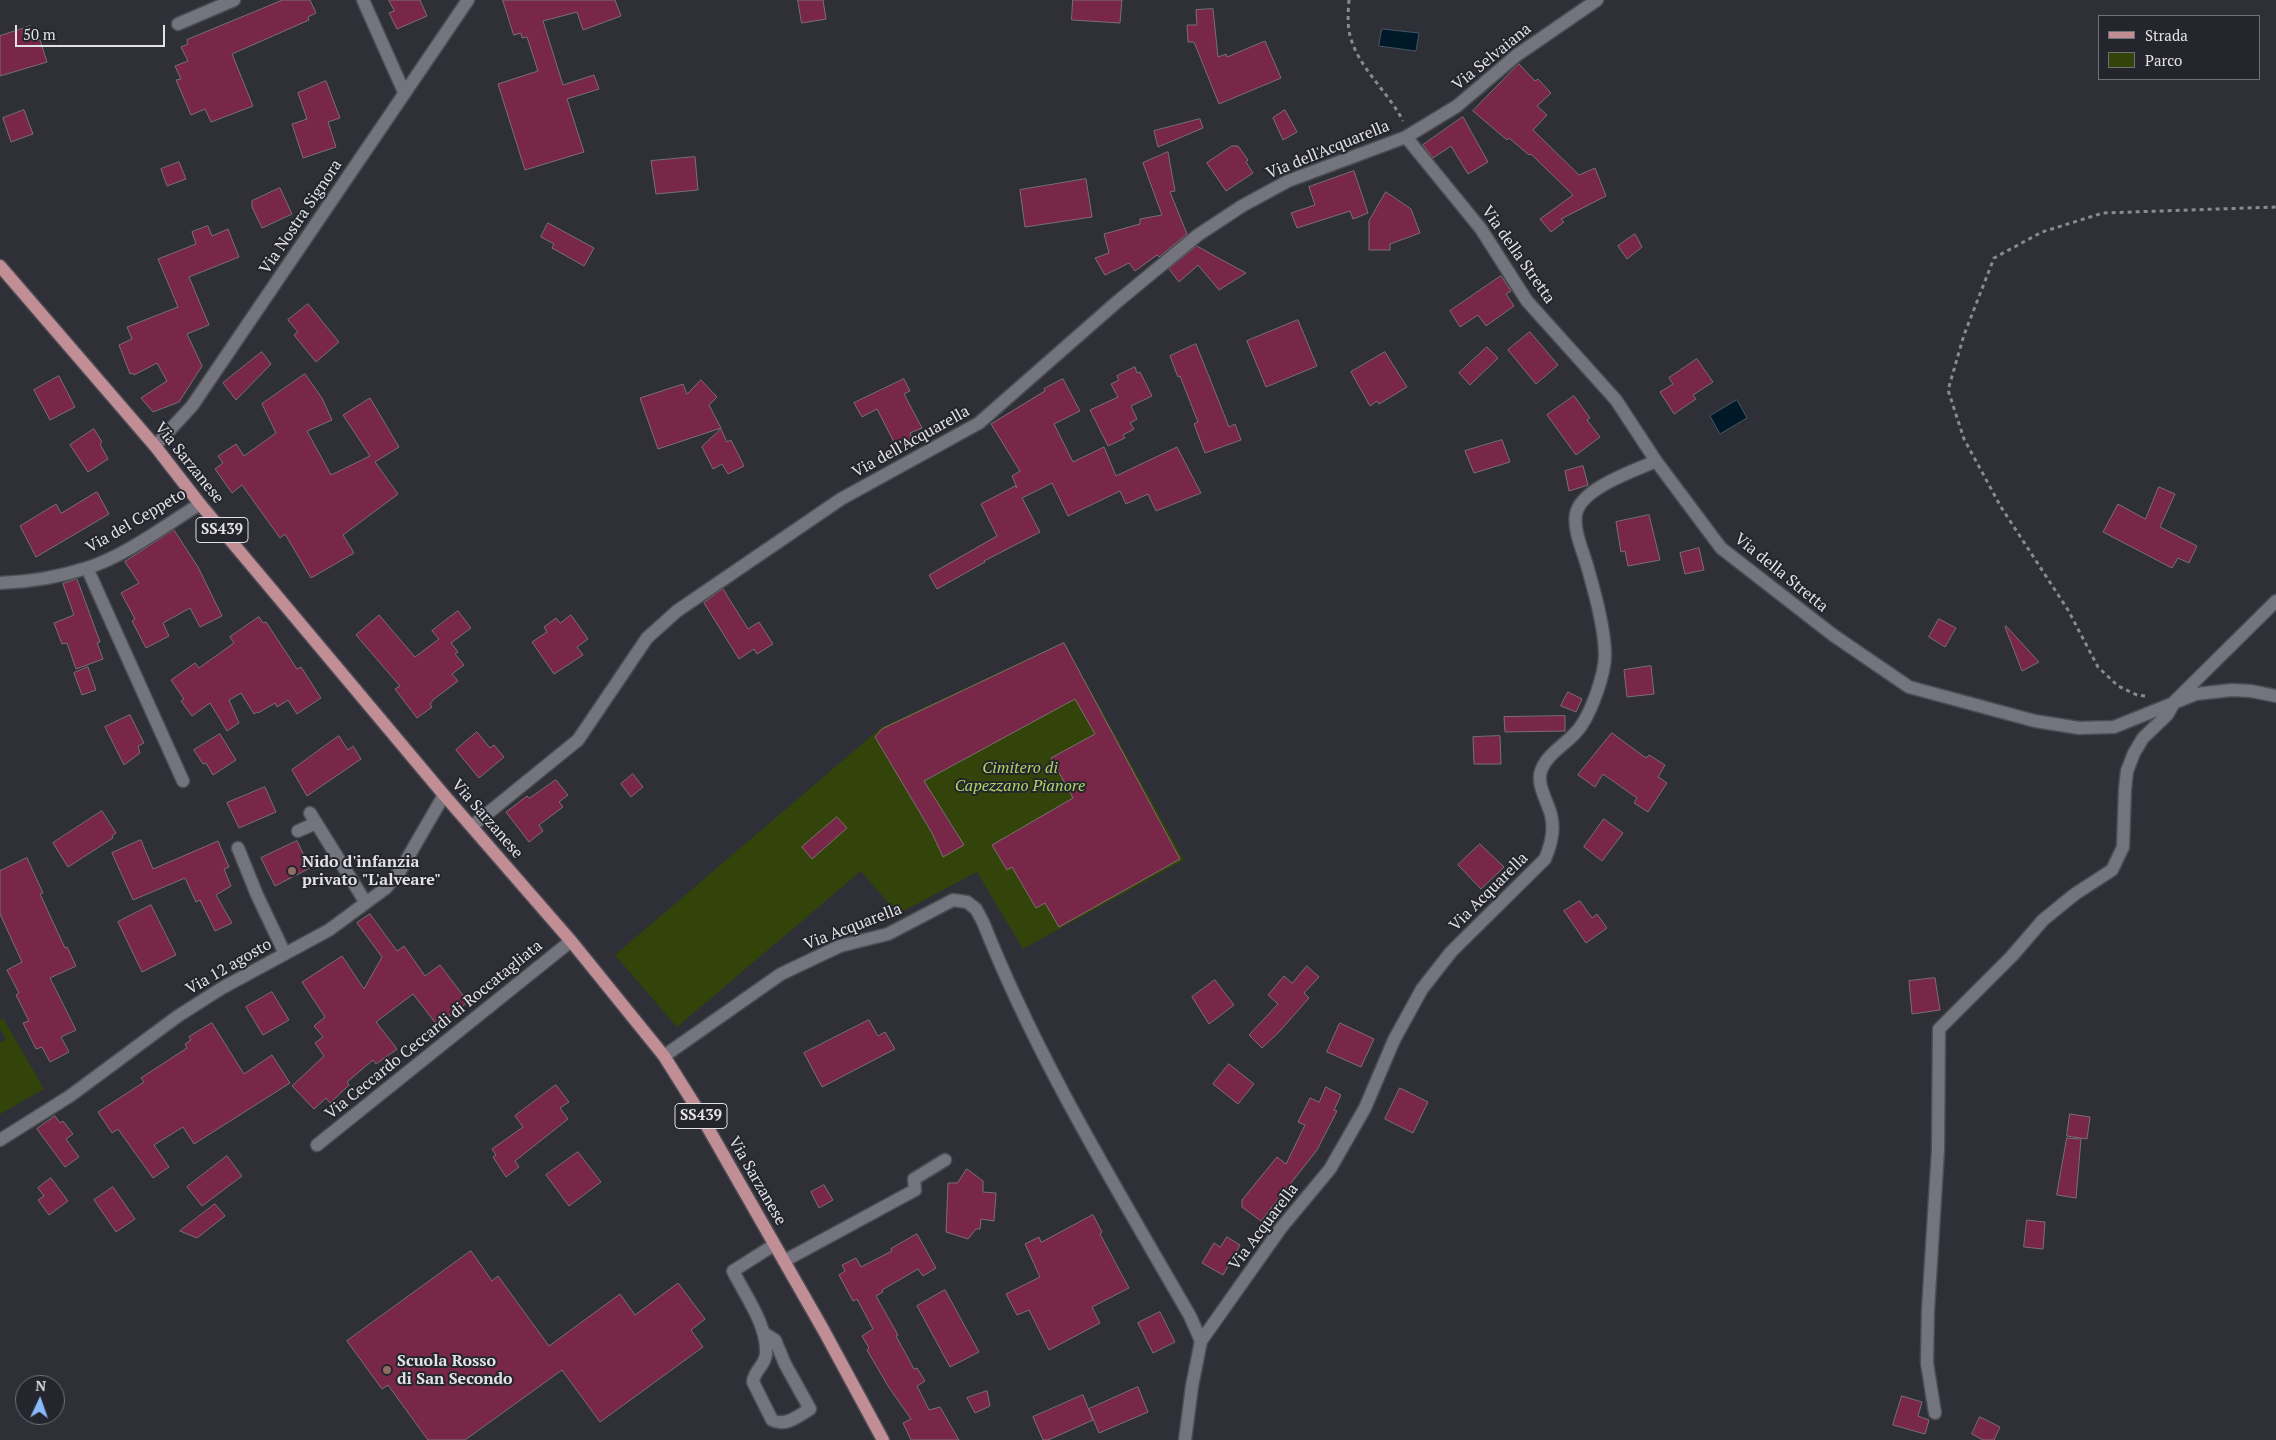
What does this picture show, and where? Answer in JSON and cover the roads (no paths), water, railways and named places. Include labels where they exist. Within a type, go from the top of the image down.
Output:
[{"type":"main road","name":"Via Sarzanese","points":[[0,266],[155,446],[200,504],[444,795],[570,941],[664,1056],[696,1107],[784,1261],[883,1440]]},
{"type":"street","points":[[178,24],[234,0]]},
{"type":"street","points":[[363,0],[404,92]]},
{"type":"street","name":"Via Nostra Signora","points":[[155,446],[192,406],[468,0]]},
{"type":"street","name":"Via Selvaiana","points":[[1406,136],[1457,106],[1516,55],[1598,0]]},
{"type":"street","name":"Via della Stretta","points":[[1406,136],[1481,229],[1527,301],[1616,400],[1656,462],[1721,548],[1833,635],[1908,687],[2035,721],[2079,728],[2114,727],[2196,694],[2232,690],[2251,691],[2276,696]]},
{"type":"street","name":"Via dell'Acquarella","points":[[472,826],[578,740],[647,638],[677,611],[841,499],[980,423],[1118,302],[1198,235],[1242,206],[1288,180],[1406,136]]},
{"type":"street","name":"Via Acquarella","points":[[1185,1440],[1192,1386],[1201,1341],[1281,1228],[1330,1169],[1365,1108],[1394,1040],[1422,989],[1451,952],[1545,859],[1552,842],[1552,817],[1542,786],[1540,772],[1551,757],[1581,726],[1603,676],[1605,654],[1595,591],[1576,528],[1576,514],[1583,500],[1591,492],[1656,462]]},
{"type":"street","name":"Via del Ceppeto","points":[[0,583],[28,582],[87,568],[120,553],[200,504]]},
{"type":"street","points":[[87,568],[183,781]]},
{"type":"street","points":[[1935,1413],[1927,1364],[1928,1310],[1938,1150],[1939,1029],[2012,956],[2043,920],[2075,894],[2112,870],[2123,847],[2126,780],[2134,752],[2143,738],[2167,715],[2175,701],[2276,601]]},
{"type":"street","name":"Via 12 agosto","points":[[0,1140],[70,1096],[178,1016],[222,988],[329,930],[366,904],[386,888],[400,871],[444,795]]},
{"type":"street","points":[[298,831],[313,818],[366,904]]},
{"type":"street","points":[[238,848],[257,896],[286,954]]},
{"type":"street","name":"Via Acquarella","points":[[664,1056],[781,974],[840,946],[888,934],[953,900],[967,902],[976,909],[983,922],[1031,1031],[1066,1101],[1190,1316],[1201,1341]]},
{"type":"street","name":"Via Ceccardo Ceccardi di Roccatagliata","points":[[317,1144],[570,941]]},
{"type":"street","points":[[784,1261],[915,1190],[914,1179],[946,1160]]},
{"type":"street","points":[[764,1333],[774,1340],[810,1409],[787,1422],[778,1423],[772,1420],[752,1382],[756,1371],[762,1365],[766,1356],[764,1333],[733,1271],[774,1246]]},
{"type":"street","points":[[762,1365],[776,1360],[785,1364]]},
{"type":"water","points":[[1382,29],[1419,33],[1416,51],[1379,46]]},
{"type":"water","points":[[1737,400],[1747,418],[1720,434],[1710,416]]},
{"type":"place","name":"Nido d'infanzia privato \"L'alveare\"","points":[[292,871]]},
{"type":"place","name":"Scuola Rosso di San Secondo","points":[[387,1370]]},
{"type":"park label","name":"Cimitero di Capezzano Pianore","points":[[1020,777]]}]
